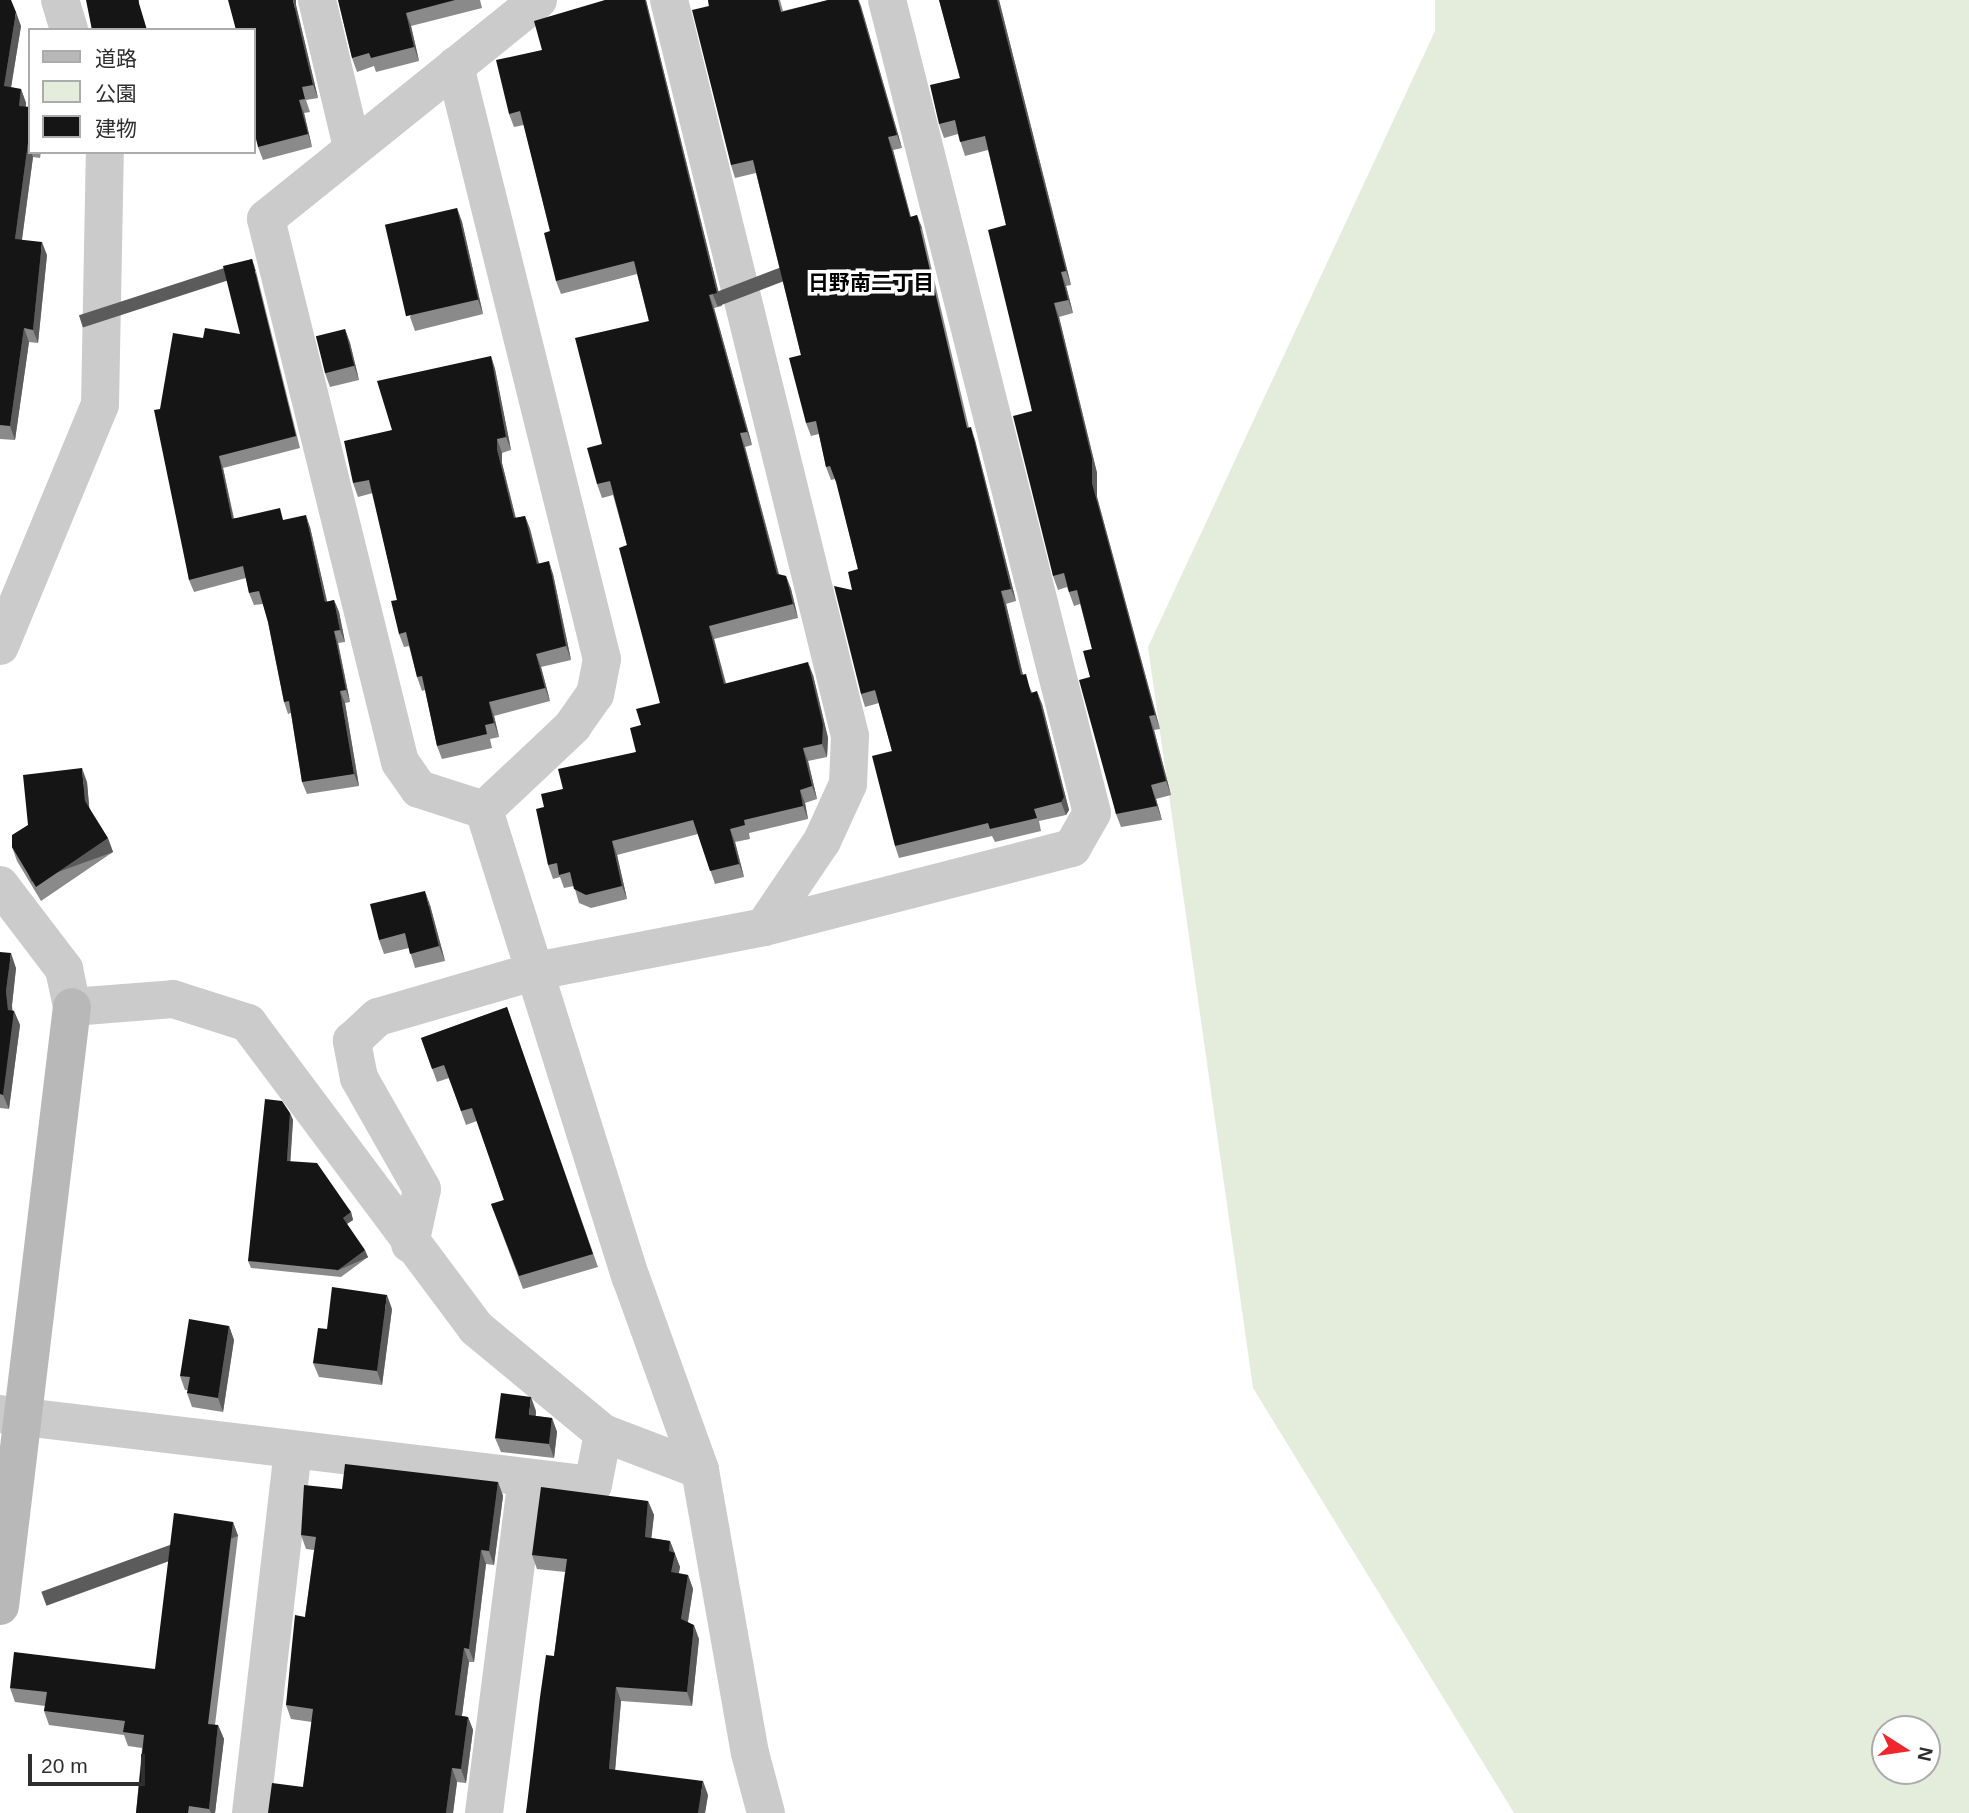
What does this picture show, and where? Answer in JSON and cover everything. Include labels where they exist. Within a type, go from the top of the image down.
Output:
[{"type":"street","points":[[60,0],[68,28]]},
{"type":"street","points":[[317,0],[352,147]]},
{"type":"street","points":[[484,810],[419,789],[400,762],[266,219],[352,147],[538,0]]},
{"type":"street","points":[[669,0],[850,736],[848,784],[822,841],[764,927]]},
{"type":"street","points":[[410,1244],[422,1189],[359,1078],[352,1041],[378,1017],[536,971],[764,927],[1072,848],[1092,813],[887,0]]},
{"type":"street","points":[[455,66],[602,659],[595,694],[573,726],[484,810]]},
{"type":"street","points":[[0,646],[100,405],[105,154]]},
{"type":"street","points":[[484,810],[631,1278],[700,1470],[750,1753],[766,1813]]},
{"type":"street","points":[[0,886],[64,969],[72,1007],[11,1415],[0,1606]]},
{"type":"street","points":[[72,1007],[173,999],[248,1023],[410,1244],[476,1328],[603,1433],[700,1470]]},
{"type":"street","points":[[11,1415],[593,1485],[603,1433]]},
{"type":"street","points":[[251,1813],[293,1451]]},
{"type":"street","points":[[484,1813],[527,1479]]},
{"type":"green space","points":[[1435,0],[1969,0],[1969,1813],[1514,1813],[1253,1388],[1148,647],[1435,31]]},
{"type":"building","points":[[0,0],[11,0],[16,12],[4,86],[21,89],[19,106],[28,107],[28,143],[15,239],[42,242],[33,330],[24,328],[10,426],[0,425]]},
{"type":"building","points":[[86,0],[138,0],[146,28],[92,28]]},
{"type":"building","points":[[228,0],[293,0],[313,85],[302,87],[305,99],[299,100],[308,134],[258,147],[256,28],[235,28]]},
{"type":"building","points":[[338,0],[455,0],[406,13],[414,47],[371,58],[369,53],[352,58]]},
{"type":"building","points":[[605,0],[645,0],[717,293],[709,295],[747,432],[740,433],[777,574],[786,576],[793,604],[709,626],[724,684],[808,662],[823,725],[822,744],[803,748],[812,786],[800,790],[803,806],[744,820],[745,825],[730,829],[739,864],[710,871],[693,820],[612,841],[622,886],[586,895],[574,889],[570,872],[559,875],[557,863],[548,865],[536,809],[544,807],[541,794],[563,789],[558,769],[636,752],[630,728],[641,725],[636,709],[660,703],[619,548],[627,545],[610,481],[597,484],[587,448],[602,444],[575,338],[649,321],[634,261],[556,281],[544,233],[550,231],[520,111],[509,114],[496,60],[542,50],[534,21]]},
{"type":"building","points":[[708,0],[778,0],[781,12],[828,0],[858,0],[897,135],[888,137],[910,217],[917,215],[967,428],[971,427],[1011,589],[1001,591],[1021,675],[1026,674],[1031,693],[1037,691],[1064,797],[1061,802],[1034,809],[1037,818],[990,829],[988,823],[895,846],[872,756],[892,751],[875,690],[861,694],[834,586],[852,590],[848,572],[858,569],[836,482],[830,466],[826,467],[816,421],[806,423],[789,358],[801,355],[753,160],[731,165],[692,10],[709,6]]},
{"type":"building","points":[[939,0],[997,0],[1066,271],[1061,272],[1068,300],[1054,303],[1092,459],[1092,483],[1155,715],[1149,716],[1166,781],[1151,785],[1157,806],[1116,814],[1079,680],[1090,677],[1083,651],[1092,649],[1077,590],[1069,592],[1064,573],[1053,576],[1013,416],[1032,411],[988,230],[1006,225],[985,136],[960,142],[955,120],[939,124],[930,85],[960,78]]},
{"type":"building","points":[[457,208],[478,300],[406,316],[385,225]]},
{"type":"building","points":[[252,259],[296,436],[219,456],[232,519],[280,508],[283,520],[306,515],[325,602],[334,600],[340,630],[334,631],[346,690],[340,691],[354,774],[302,782],[289,701],[284,702],[259,591],[249,593],[243,566],[189,580],[154,410],[160,409],[173,333],[203,338],[205,328],[240,334],[223,266]]},
{"type":"building","points":[[345,329],[354,366],[325,373],[316,336]]},
{"type":"building","points":[[491,356],[506,437],[497,439],[497,449],[514,518],[525,516],[537,564],[549,561],[566,646],[536,654],[545,688],[489,702],[494,723],[485,725],[487,734],[437,746],[422,676],[417,677],[406,632],[399,634],[391,601],[397,600],[369,480],[353,483],[344,441],[392,430],[377,381]]},
{"type":"building","points":[[82,768],[85,801],[108,838],[36,887],[12,847],[12,835],[28,825],[23,775]]},
{"type":"building","points":[[425,891],[439,946],[410,954],[405,933],[379,940],[370,904]]},
{"type":"building","points":[[0,952],[11,953],[6,991],[8,1010],[14,1011],[3,1095],[0,1094]]},
{"type":"building","points":[[507,1007],[593,1254],[519,1276],[491,1204],[504,1200],[472,1108],[461,1111],[444,1065],[432,1069],[421,1038]]},
{"type":"building","points":[[265,1099],[282,1101],[290,1113],[287,1161],[317,1163],[351,1212],[343,1218],[365,1250],[338,1270],[248,1261]]},
{"type":"building","points":[[332,1287],[387,1295],[377,1371],[313,1363],[318,1328],[327,1329]]},
{"type":"building","points":[[189,1319],[229,1326],[218,1398],[187,1393],[190,1377],[180,1376]]},
{"type":"building","points":[[501,1393],[531,1397],[529,1415],[552,1418],[549,1444],[495,1438]]},
{"type":"building","points":[[345,1464],[498,1482],[489,1551],[481,1550],[469,1649],[464,1648],[455,1715],[468,1717],[461,1769],[452,1768],[446,1813],[268,1813],[272,1783],[303,1787],[313,1709],[286,1705],[295,1615],[305,1617],[316,1537],[301,1535],[304,1485],[342,1489]]},
{"type":"building","points":[[541,1487],[648,1501],[645,1537],[670,1541],[669,1551],[675,1553],[671,1572],[688,1575],[681,1619],[694,1625],[687,1692],[616,1687],[609,1769],[703,1781],[698,1813],[526,1813],[546,1655],[554,1656],[567,1559],[532,1555]]},
{"type":"building","points":[[174,1513],[233,1522],[208,1724],[218,1725],[209,1809],[189,1806],[188,1813],[136,1813],[144,1735],[123,1732],[125,1721],[44,1711],[47,1692],[10,1688],[14,1652],[155,1669]]},
{"type":"district","name":"日野南二丁目","points":[[871,283]]}]
